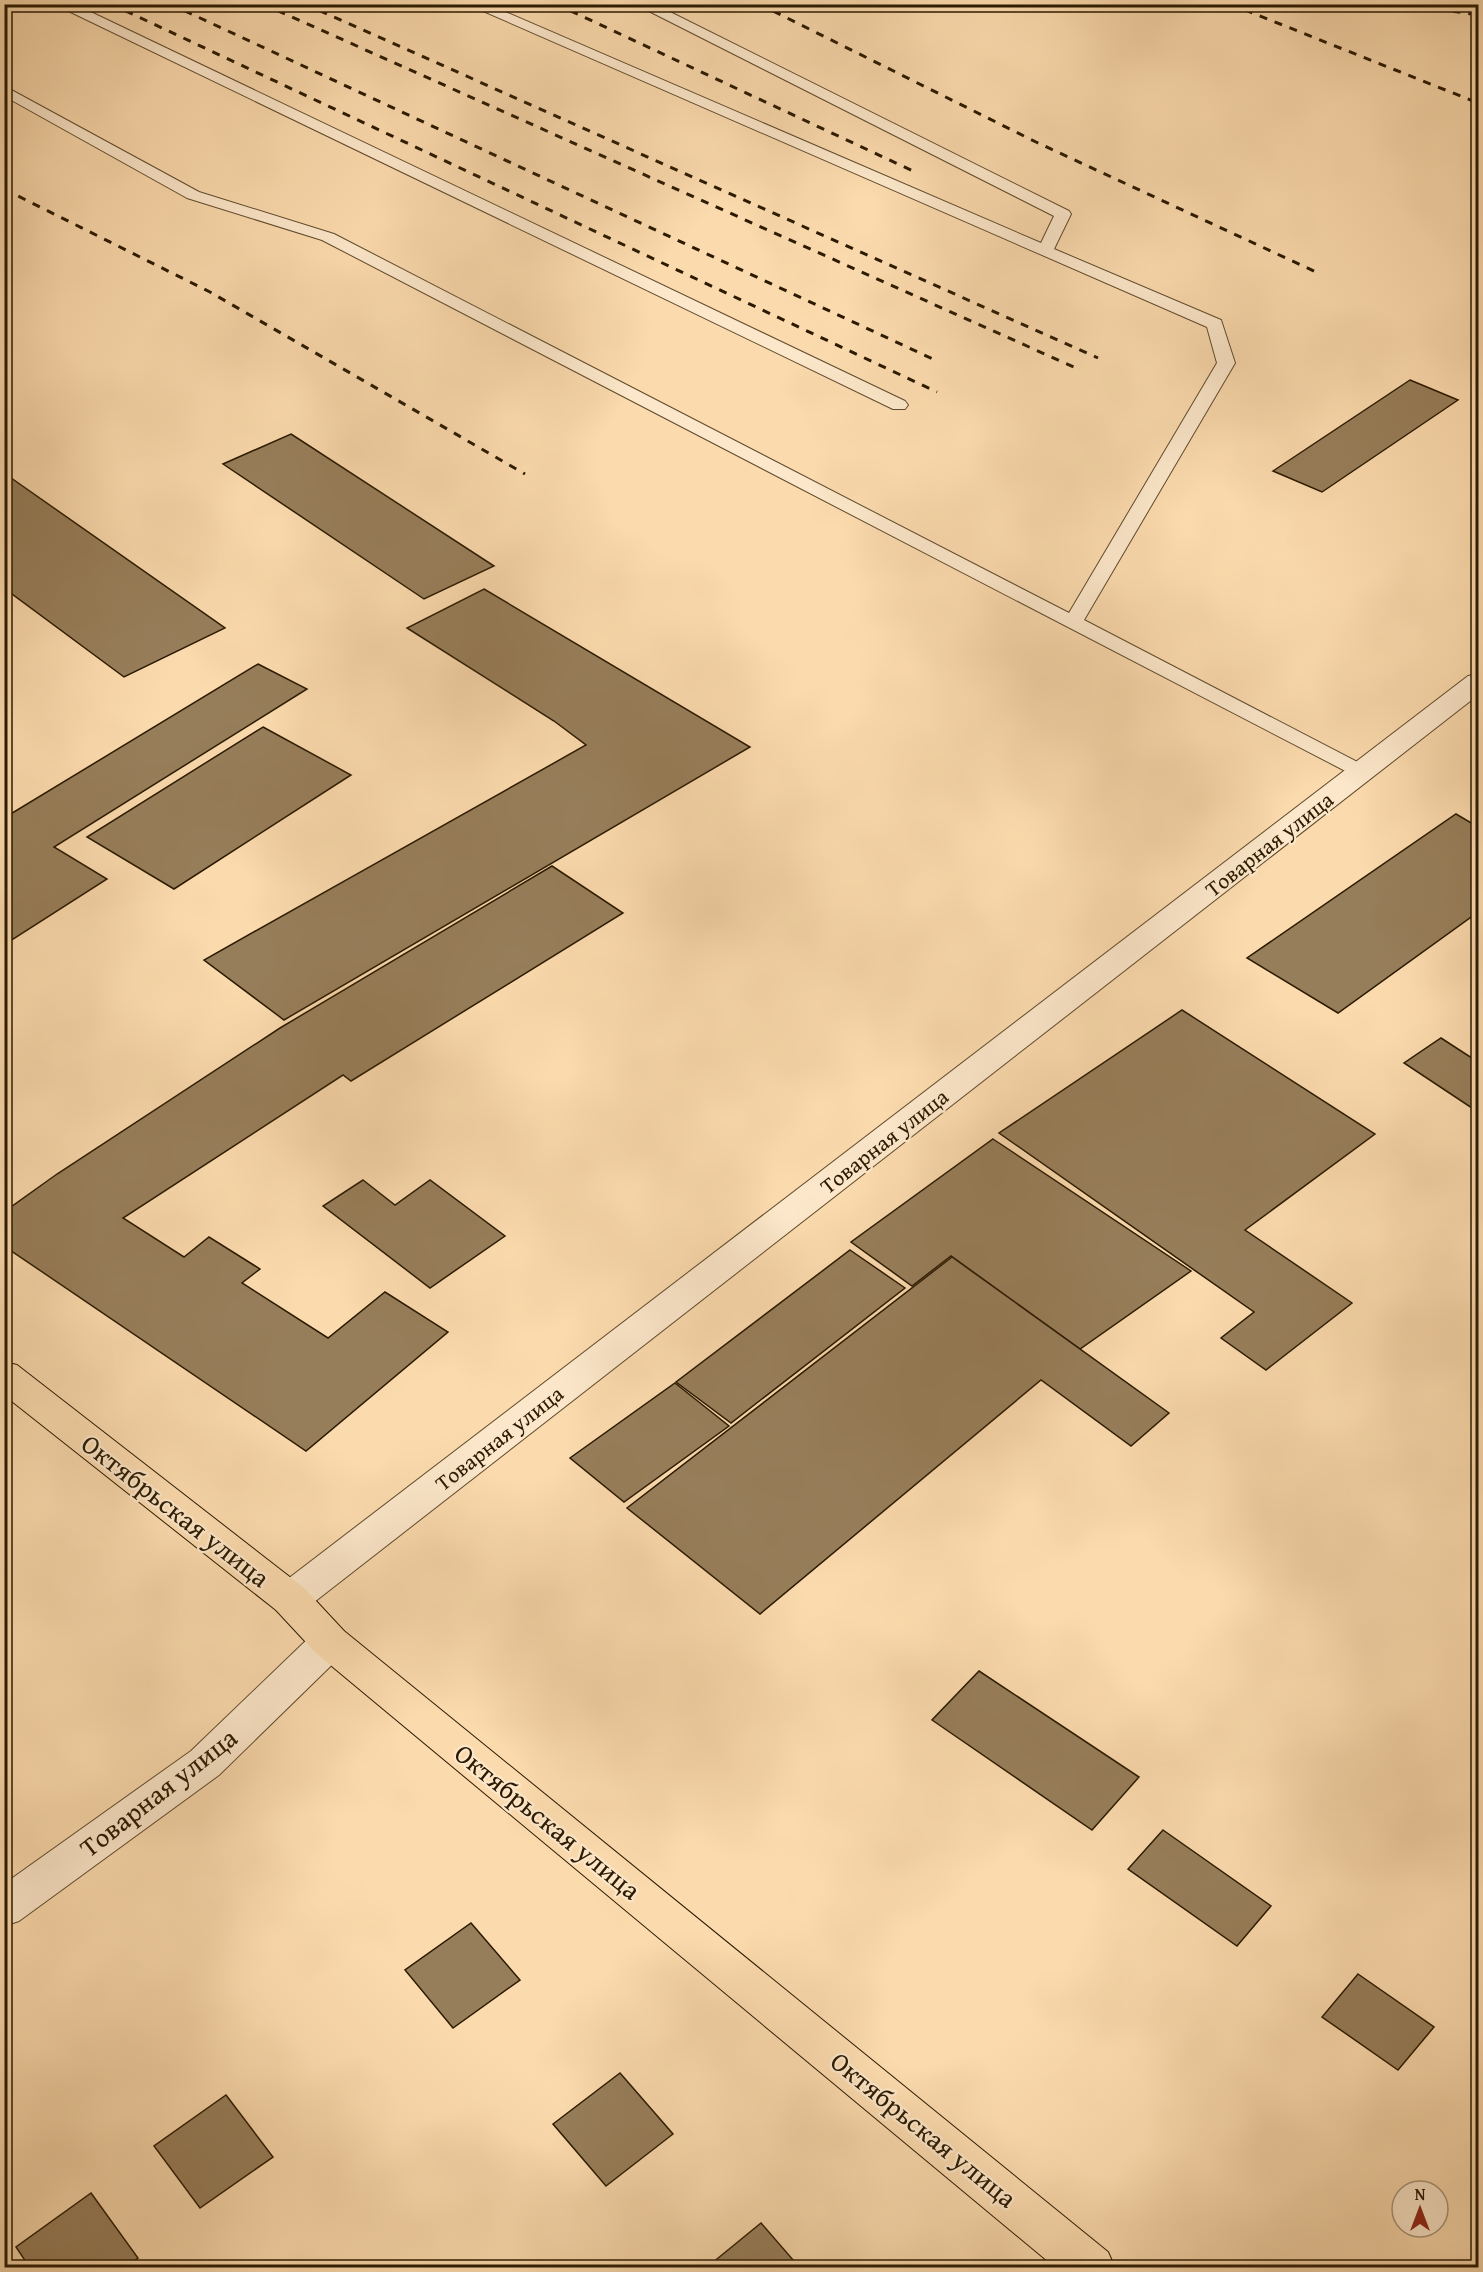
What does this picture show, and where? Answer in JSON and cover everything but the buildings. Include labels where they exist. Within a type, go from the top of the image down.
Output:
[{"type":"main road","name":"Октябрьская улица","points":[[4,1375],[290,1599],[330,1642],[1092,2268]]},
{"type":"street","name":"Товарная улица","points":[[290,1599],[1479,682]]},
{"type":"street","name":"Товарная улица","points":[[4,1908],[206,1762],[330,1642]]},
{"type":"lane","points":[[61,4],[899,405]]},
{"type":"lane","points":[[474,4],[1215,324],[1226,363],[1073,622]]},
{"type":"lane","points":[[642,4],[1063,214],[1045,251]]},
{"type":"lane","points":[[4,90],[193,195],[328,237],[1362,772]]},
{"type":"railway","points":[[111,4],[937,392]]},
{"type":"railway","points":[[170,4],[937,361]]},
{"type":"railway","points":[[263,4],[1076,368]]},
{"type":"railway","points":[[305,4],[1098,358]]},
{"type":"railway","points":[[556,4],[913,171]]},
{"type":"railway","points":[[759,4],[1036,142],[1316,272]]},
{"type":"railway","points":[[1230,4],[1478,103]]},
{"type":"railway","points":[[1405,4],[1478,15]]},
{"type":"railway","points":[[4,189],[210,292],[525,474]]}]
